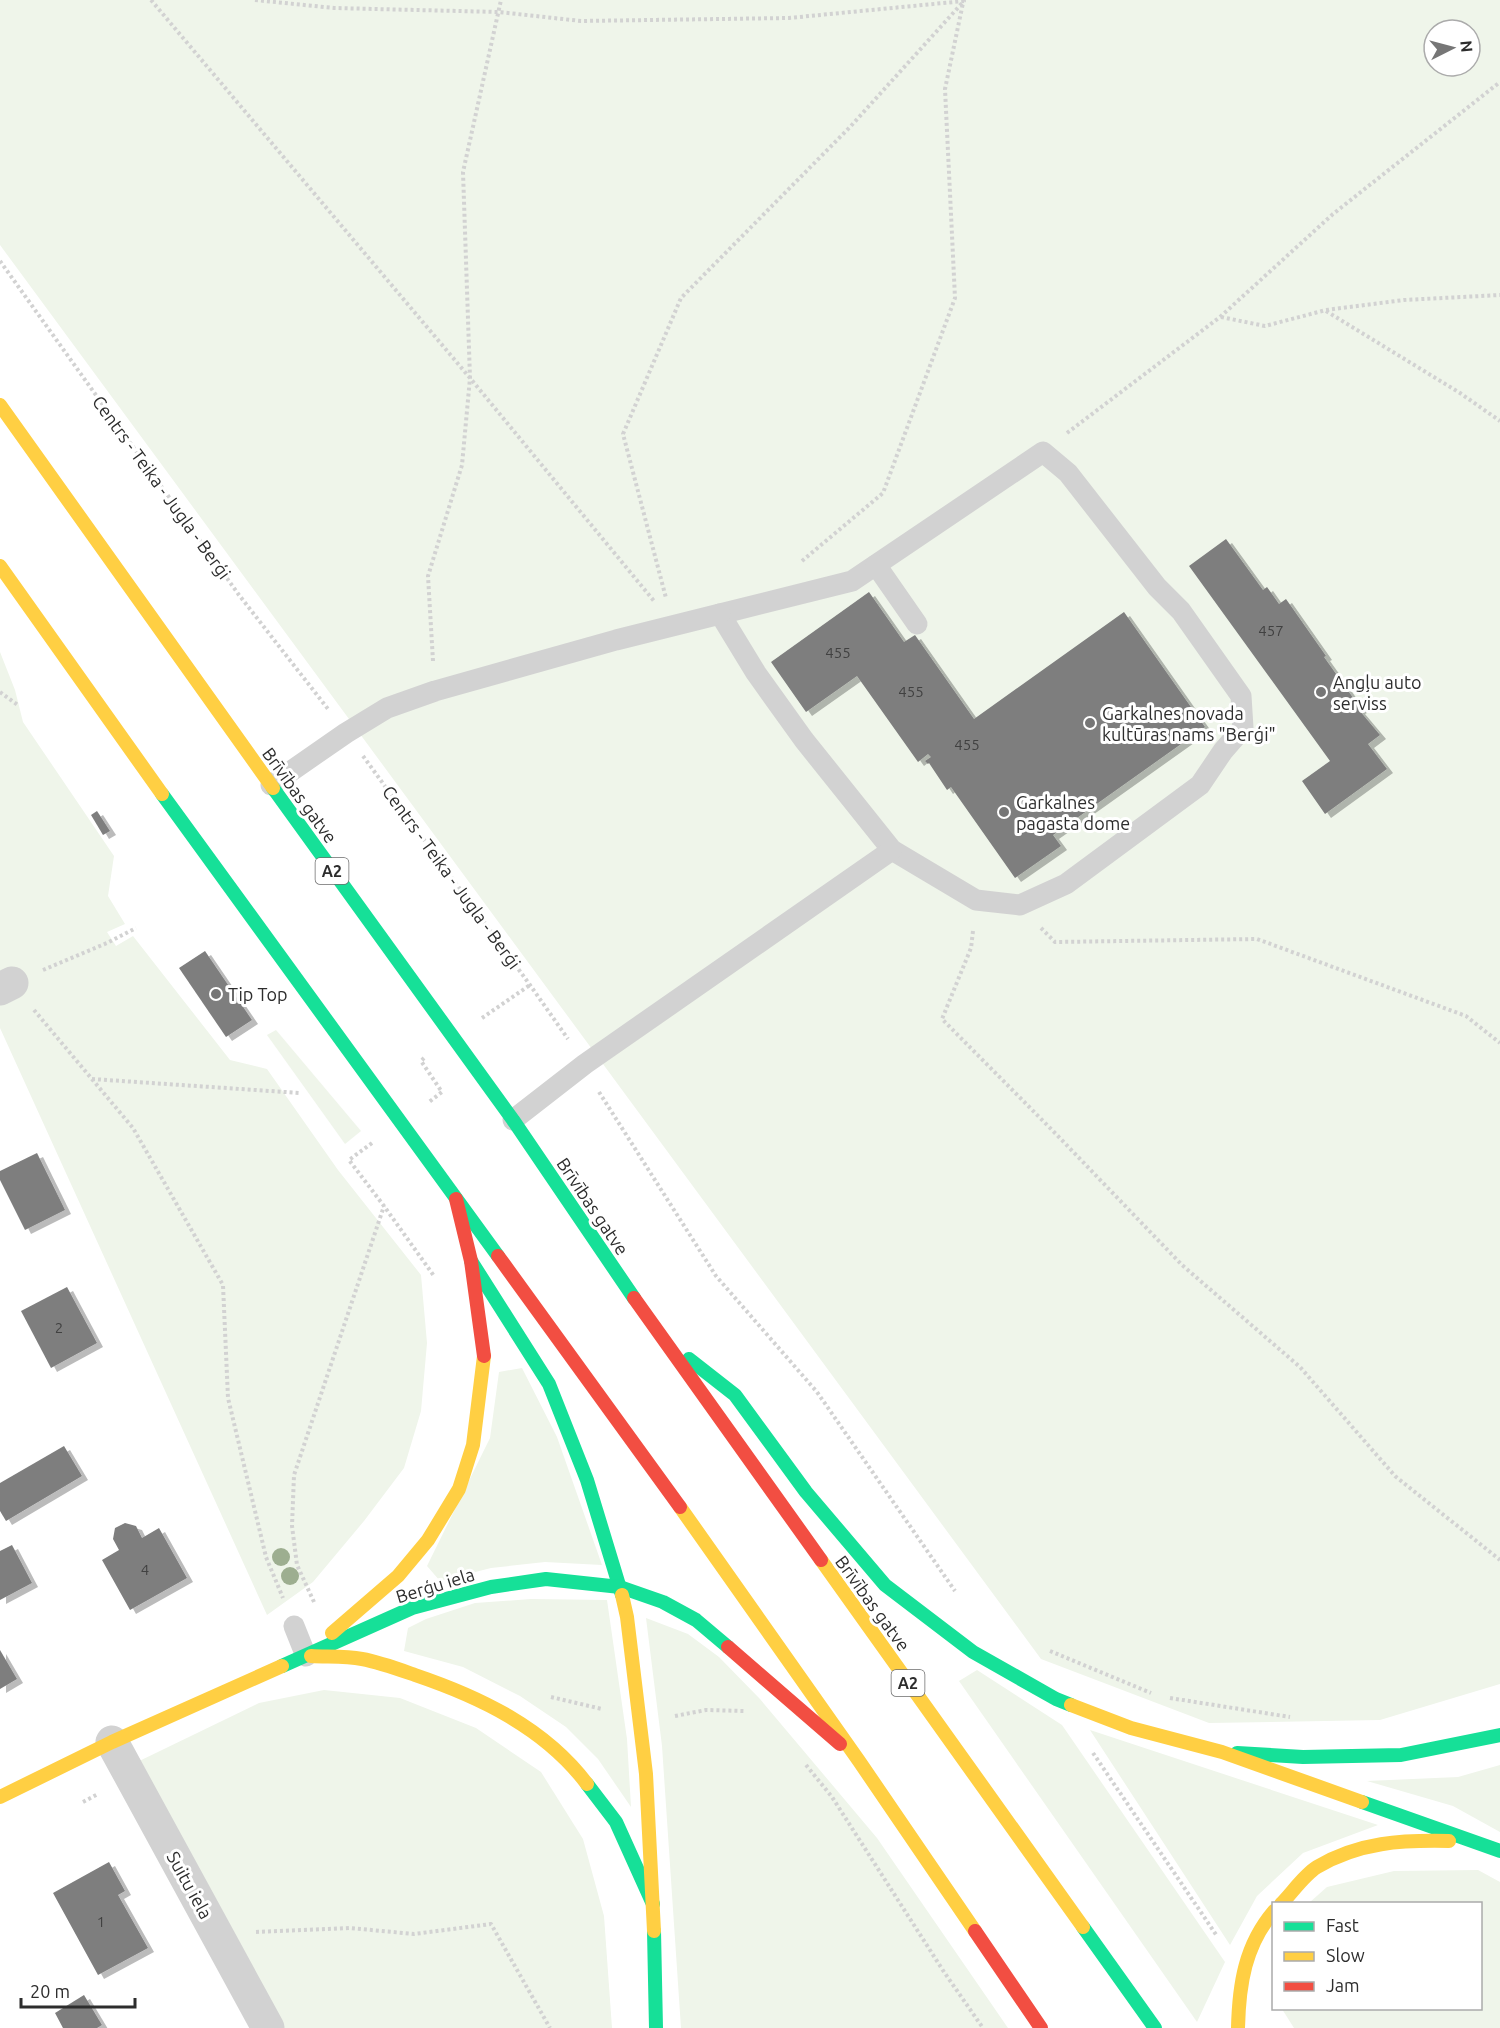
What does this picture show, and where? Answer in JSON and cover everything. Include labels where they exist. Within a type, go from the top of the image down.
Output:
[{"type":"main road","name":"Brīvības gatve","points":[[0,405],[513,1120],[662,1338],[1155,2028]]},
{"type":"main road","points":[[0,566],[194,839],[720,1562],[1041,2028]]},
{"type":"main road","points":[[306,1656],[398,1576],[428,1540],[459,1489],[473,1445],[485,1360],[471,1261],[456,1199]]},
{"type":"main road","points":[[471,1261],[549,1384],[587,1480],[620,1587],[627,1617],[646,1774],[654,1907],[656,2028]]},
{"type":"main road","points":[[662,1338],[735,1395],[806,1492],[885,1585],[973,1652],[1056,1699],[1131,1728],[1222,1752],[1500,1851]]},
{"type":"main road","name":"Berģu iela","points":[[0,1797],[112,1742],[412,1608],[491,1587],[546,1579],[620,1587],[663,1602],[696,1620],[859,1761]]},
{"type":"main road","points":[[306,1656],[362,1659],[403,1671],[450,1687],[496,1709],[536,1732],[572,1764],[616,1822],[654,1907]]},
{"type":"main road","points":[[1222,1752],[1303,1757],[1401,1755],[1500,1735]]},
{"type":"main road","points":[[1283,1902],[1316,1868],[1364,1847],[1406,1840],[1477,1842]]},
{"type":"main road","points":[[1238,2028],[1241,1972],[1251,1944],[1272,1914]]},
{"type":"street","name":"Suitu iela","points":[[112,1742],[268,2028]]},
{"type":"lane","points":[[271,785],[346,733],[387,708],[435,691],[673,625],[852,581],[1043,452],[1068,473],[1156,587],[1181,611],[1241,696],[1243,728],[1223,751],[1200,784],[1065,884],[1020,906],[976,900],[892,850],[804,740],[756,673],[720,614]]},
{"type":"lane","points":[[876,565],[917,624]]},
{"type":"lane","points":[[513,1120],[585,1064],[892,850]]},
{"type":"lane","points":[[294,1626],[306,1656]]},
{"type":"path","points":[[151,0],[470,378],[673,625]]},
{"type":"path","points":[[255,0],[334,8],[499,12],[580,21],[777,18],[964,1]]},
{"type":"path","points":[[435,691],[428,576],[462,465],[470,378],[463,172],[501,0]]},
{"type":"path","points":[[673,625],[623,434],[681,298],[850,127],[964,1]]},
{"type":"path","points":[[801,562],[883,493],[955,298],[945,89],[964,1]]},
{"type":"path","points":[[1043,452],[1220,316],[1333,214],[1500,82]]},
{"type":"path","name":"Centrs - Teika - Jugla - Berģi","points":[[0,261],[239,595],[346,733],[530,985],[421,1061],[442,1092],[349,1160],[434,1275],[438,1285]]},
{"type":"path","points":[[1220,316],[1264,326],[1326,310],[1404,300],[1500,295]]},
{"type":"path","points":[[1326,310],[1460,393],[1500,421]]},
{"type":"path","points":[[0,692],[19,706]]},
{"type":"path","points":[[976,900],[971,948],[942,1019],[1182,1265],[1300,1366],[1395,1476],[1500,1560]]},
{"type":"path","points":[[1020,906],[1055,942],[1257,939],[1466,1016],[1500,1043]]},
{"type":"path","points":[[136,928],[107,943],[6,986],[92,1079],[133,1128],[223,1285],[228,1398],[266,1557],[294,1626],[318,1611],[297,1565],[292,1526],[294,1475],[384,1206]]},
{"type":"path","points":[[530,985],[585,1064],[600,1093],[716,1276],[817,1392],[943,1573]]},
{"type":"path","points":[[92,1079],[300,1093]]},
{"type":"path","points":[[1039,1647],[1159,1696],[1293,1718]]},
{"type":"path","points":[[1089,1748],[1241,1972]]},
{"type":"path","points":[[801,1760],[832,1797],[944,1972],[983,2028]]},
{"type":"path","points":[[217,1934],[350,1928],[414,1934],[491,1924],[550,2028]]},
{"type":"shaded area","points":[[0,0],[1500,0],[1500,1684],[1380,1720],[1209,1723],[1041,1659],[0,245]]},
{"type":"shaded area","points":[[0,652],[15,690],[23,722],[114,856],[108,896],[125,924],[107,932],[116,946],[133,936],[230,1060],[267,1069],[338,1170],[421,1275],[427,1343],[421,1411],[404,1468],[364,1521],[313,1582],[267,1615],[0,1028]]},
{"type":"shaded area","points":[[276,1030],[361,1131],[345,1144],[267,1035]]},
{"type":"shaded area","points":[[522,1368],[557,1437],[602,1565],[545,1562],[491,1568],[440,1581],[427,1566],[490,1438],[499,1372]]},
{"type":"shaded area","points":[[531,1599],[607,1600],[627,1739],[631,1807],[598,1759],[566,1727],[520,1696],[463,1667],[404,1651],[408,1628],[426,1619],[475,1603]]},
{"type":"shaded area","points":[[646,1618],[688,1634],[719,1657],[760,1699],[877,1838],[1008,2028],[681,2028],[662,1746]]},
{"type":"shaded area","points":[[977,1670],[1062,1725],[1225,1962],[1197,2022],[959,1681]]},
{"type":"shaded area","points":[[324,1690],[400,1698],[476,1728],[541,1772],[583,1839],[604,1916],[612,2028],[280,2028],[131,1765],[259,1703]]},
{"type":"shaded area","points":[[1090,1730],[1378,1825],[1303,1853],[1257,1896],[1230,1945]]},
{"type":"shaded area","points":[[1500,1765],[1500,1832],[1453,1806],[1367,1781],[1458,1777]]},
{"type":"shaded area","points":[[1478,1870],[1500,1882],[1500,2028],[1294,2028],[1283,2010],[1482,2010],[1482,1902],[1310,1902],[1327,1887],[1394,1871]]},
{"type":"building","points":[[1226,539],[1263,590],[1267,587],[1279,604],[1286,599],[1361,709],[1359,710],[1380,735],[1368,744],[1387,769],[1325,814],[1302,781],[1330,761],[1189,566]]},
{"type":"building","points":[[869,592],[904,642],[915,635],[974,719],[1124,612],[1205,727],[1053,835],[1061,846],[1015,878],[951,787],[947,790],[929,763],[925,761],[931,757],[928,754],[918,762],[857,676],[806,712],[771,662]]},
{"type":"building","points":[[97,811],[110,831],[103,835],[91,815]]},
{"type":"building","name":"Tip Top","points":[[205,951],[252,1020],[226,1037],[179,968]]},
{"type":"building","points":[[37,1153],[65,1210],[25,1230],[0,1180],[0,1171]]},
{"type":"building","points":[[67,1287],[97,1343],[51,1368],[21,1311]]},
{"type":"building","points":[[64,1446],[82,1476],[6,1521],[0,1511],[0,1483]]},
{"type":"building","points":[[125,1523],[136,1526],[142,1538],[159,1528],[187,1578],[130,1610],[102,1560],[119,1550],[113,1539],[115,1528]]},
{"type":"building","points":[[12,1545],[32,1583],[0,1600],[0,1551]]},
{"type":"building","points":[[0,1650],[17,1679],[0,1689]]},
{"type":"building","points":[[109,1862],[125,1891],[118,1895],[148,1948],[98,1975],[53,1893]]},
{"type":"building","points":[[84,1995],[102,2025],[97,2028],[63,2028],[55,2013]]},
{"type":"traffic: fast","points":[[273,788],[513,1120],[634,1298]]},
{"type":"traffic: fast","points":[[162,794],[498,1256]]},
{"type":"traffic: fast","points":[[471,1261],[549,1384],[587,1480],[622,1595]]},
{"type":"traffic: fast","points":[[689,1359],[735,1395],[806,1492],[885,1585],[973,1652],[1056,1699],[1071,1705]]},
{"type":"traffic: fast","points":[[282,1666],[412,1608],[491,1587],[546,1579],[620,1587],[663,1602],[696,1620],[728,1647]]},
{"type":"traffic: fast","points":[[1237,1753],[1303,1757],[1401,1755],[1500,1735]]},
{"type":"traffic: fast","points":[[587,1784],[616,1822],[653,1904]]},
{"type":"traffic: fast","points":[[1362,1802],[1500,1851]]},
{"type":"traffic: fast","points":[[1083,1927],[1155,2028]]},
{"type":"traffic: fast","points":[[654,1931],[656,2028]]},
{"type":"traffic: slow","points":[[0,405],[273,788]]},
{"type":"traffic: slow","points":[[0,566],[162,794]]},
{"type":"traffic: slow","points":[[332,1633],[398,1576],[428,1540],[459,1489],[473,1445],[484,1356]]},
{"type":"traffic: slow","points":[[680,1507],[859,1761],[975,1931]]},
{"type":"traffic: slow","points":[[821,1560],[1083,1927]]},
{"type":"traffic: slow","points":[[622,1595],[627,1617],[646,1774],[654,1931]]},
{"type":"traffic: slow","points":[[311,1656],[349,1657],[375,1662],[415,1675],[487,1704],[552,1746],[587,1784]]},
{"type":"traffic: slow","points":[[0,1797],[112,1742],[282,1666]]},
{"type":"traffic: slow","points":[[1071,1705],[1131,1728],[1222,1752],[1362,1802]]},
{"type":"traffic: slow","points":[[1283,1902],[1312,1870],[1349,1852],[1398,1842],[1449,1841]]},
{"type":"traffic: slow","points":[[1238,2028],[1242,1981],[1250,1951],[1256,1937],[1272,1914]]},
{"type":"traffic: jam","points":[[456,1199],[471,1261],[484,1356]]},
{"type":"traffic: jam","points":[[498,1256],[680,1507]]},
{"type":"traffic: jam","points":[[634,1298],[821,1560]]},
{"type":"traffic: jam","points":[[728,1647],[840,1744]]},
{"type":"traffic: jam","points":[[975,1931],[1041,2028]]},
{"type":"place","name":"Angļu auto serviss","points":[[1321,692]]},
{"type":"place","name":"Garkalnes novada kultūras nams \"Berģi\"","points":[[1090,723]]},
{"type":"place","name":"Garkalnes pagasta dome","points":[[1004,812]]},
{"type":"place","name":"Tip Top","points":[[216,994]]}]
